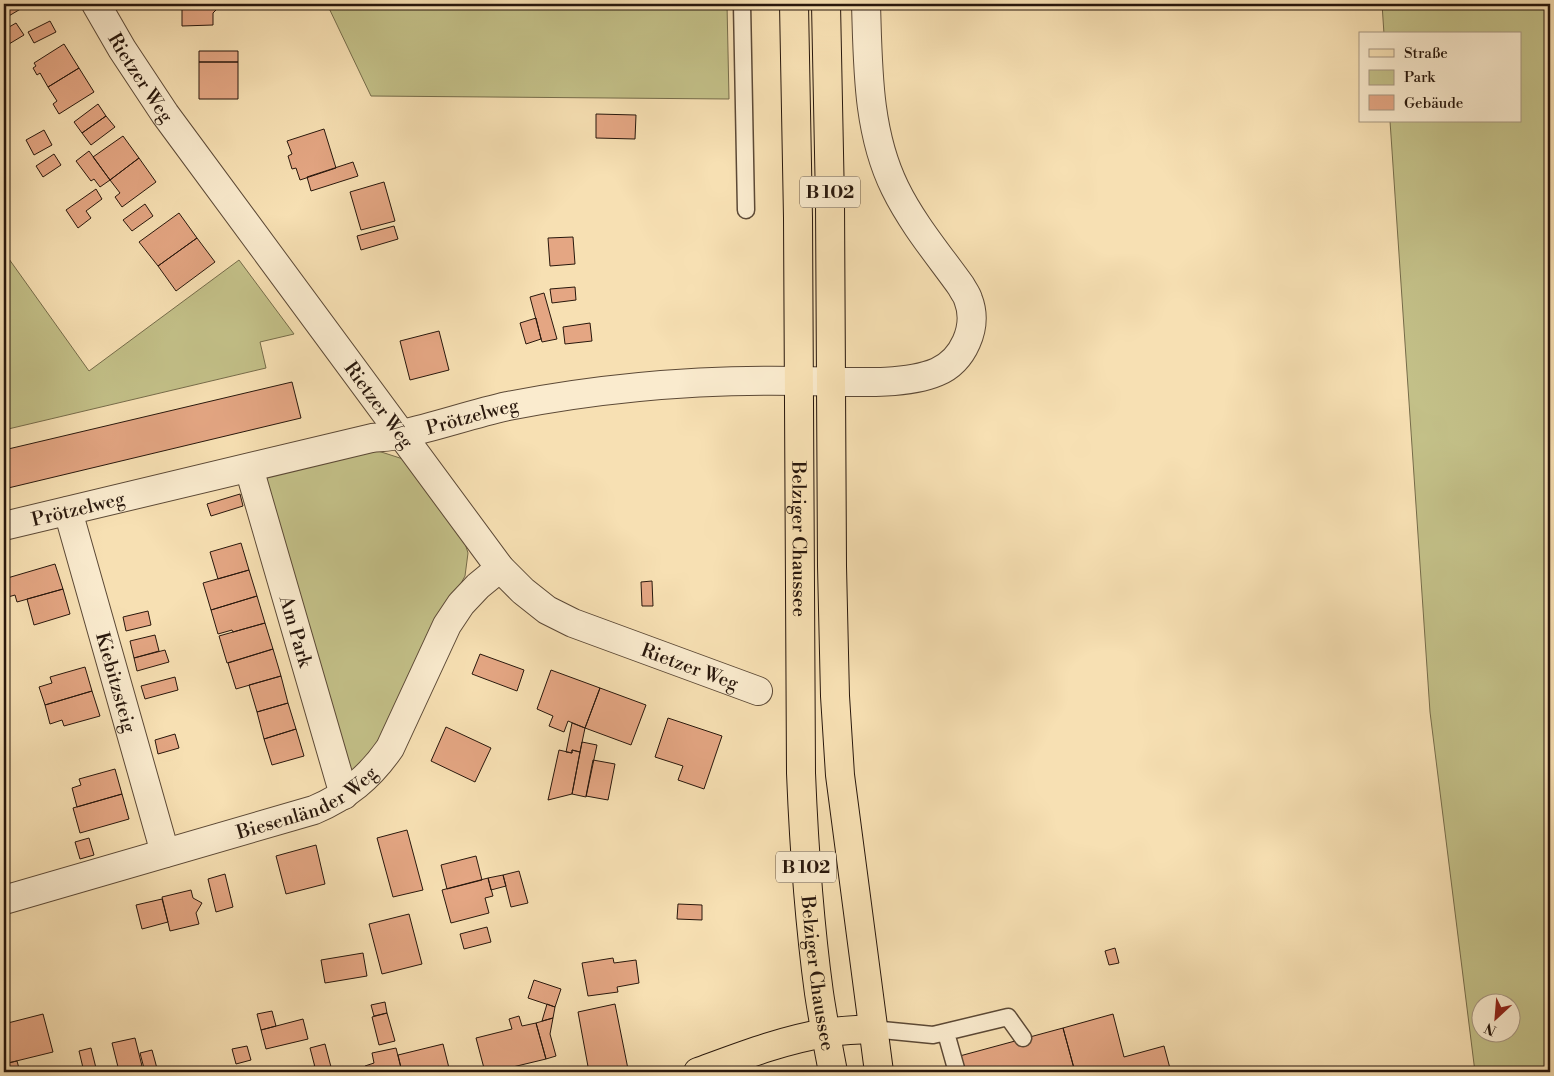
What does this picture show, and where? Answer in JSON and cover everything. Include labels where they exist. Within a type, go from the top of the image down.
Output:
[{"type":"main road","name":"Belziger Chaussee","points":[[794,4],[798,218],[801,773],[806,873],[818,986],[833,1072]]},
{"type":"main road","name":"Belziger Chaussee","points":[[826,4],[830,202],[832,566],[836,736],[872,1029],[873,1067]]},
{"type":"main road","points":[[698,1072],[748,1054],[826,1033],[872,1029]]},
{"type":"street","name":"Rietzer Weg","points":[[96,4],[165,114],[500,568],[523,591],[547,610],[573,623],[758,691]]},
{"type":"street","name":"Prötzelweg","points":[[4,526],[372,438],[400,435],[506,407],[560,397],[631,387],[701,382],[881,382],[918,378],[937,372],[958,355],[968,340],[972,316],[968,300],[961,286],[904,206],[884,159],[872,114],[866,4]]},
{"type":"street","name":"Am Park","points":[[249,468],[344,795]]},
{"type":"street","name":"Kiebitzsteig","points":[[68,511],[165,853]]},
{"type":"street","name":"Biesenländer Weg","points":[[4,900],[314,810],[344,795],[378,766],[390,748],[447,626],[461,604],[478,586],[500,568]]},
{"type":"lane","points":[[742,4],[746,210]]},
{"type":"lane","points":[[872,1029],[933,1036],[1008,1017],[1023,1038]]},
{"type":"lane","points":[[946,1033],[957,1072]]},
{"type":"green space","points":[[327,4],[727,4],[729,99],[371,96]]},
{"type":"green space","points":[[1382,4],[1550,4],[1550,1072],[1475,1072],[1430,712],[1390,122],[1522,122],[1522,32],[1384,32]]},
{"type":"green space","points":[[4,252],[89,371],[239,260],[294,334],[260,342],[266,368],[4,430]]},
{"type":"green space","points":[[372,449],[403,459],[464,540],[468,553],[465,576],[438,625],[384,741],[357,773],[350,771],[259,474]]},
{"type":"building","points":[[4,4],[29,4],[7,17],[4,13]]},
{"type":"building","points":[[182,4],[216,4],[216,10],[213,13],[213,25],[182,26]]},
{"type":"building","points":[[50,21],[56,32],[34,43],[28,32]]},
{"type":"building","points":[[16,23],[24,35],[4,47],[4,30]]},
{"type":"building","points":[[64,44],[79,68],[48,87],[40,73],[37,75],[33,68],[36,66],[34,63]]},
{"type":"building","points":[[199,51],[238,51],[238,62],[199,62]]},
{"type":"building","points":[[199,62],[238,62],[238,99],[199,99]]},
{"type":"building","points":[[79,68],[94,92],[59,114],[53,104],[57,101],[48,87]]},
{"type":"building","points":[[98,104],[106,116],[82,133],[74,122]]},
{"type":"building","points":[[596,114],[636,115],[635,139],[596,138]]},
{"type":"building","points":[[106,116],[115,127],[91,145],[82,133]]},
{"type":"building","points":[[324,129],[336,168],[300,180],[296,168],[292,169],[288,156],[292,154],[287,141]]},
{"type":"building","points":[[44,130],[52,145],[34,155],[26,140]]},
{"type":"building","points":[[123,136],[139,158],[110,180],[93,157]]},
{"type":"building","points":[[89,151],[110,180],[100,187],[94,179],[91,181],[76,161]]},
{"type":"building","points":[[54,154],[61,165],[43,177],[36,166]]},
{"type":"building","points":[[139,158],[156,182],[122,207],[115,197],[120,193],[110,180]]},
{"type":"building","points":[[353,162],[358,176],[311,191],[307,177]]},
{"type":"building","points":[[384,182],[395,221],[361,230],[350,192]]},
{"type":"building","points":[[96,189],[102,199],[86,211],[91,218],[78,228],[66,210]]},
{"type":"building","points":[[145,204],[153,216],[132,231],[123,220]]},
{"type":"building","points":[[179,213],[197,238],[158,266],[139,242]]},
{"type":"building","points":[[394,226],[398,239],[361,250],[357,236]]},
{"type":"building","points":[[573,237],[575,264],[550,266],[548,238]]},
{"type":"building","points":[[197,238],[215,262],[176,291],[158,266]]},
{"type":"building","points":[[575,287],[576,300],[552,303],[550,289]]},
{"type":"building","points":[[544,293],[557,339],[542,342],[530,297]]},
{"type":"building","points":[[536,318],[541,339],[526,344],[520,323]]},
{"type":"building","points":[[590,323],[592,341],[565,344],[563,327]]},
{"type":"building","points":[[439,331],[449,370],[410,380],[400,341]]},
{"type":"building","points":[[292,382],[301,418],[4,489],[4,450]]},
{"type":"building","points":[[240,494],[243,506],[211,516],[207,504]]},
{"type":"building","points":[[241,543],[249,570],[218,579],[210,552]]},
{"type":"building","points":[[55,564],[63,589],[17,602],[15,595],[8,597],[4,595],[4,579]]},
{"type":"building","points":[[249,570],[257,596],[211,610],[203,583]]},
{"type":"building","points":[[652,581],[653,606],[642,606],[641,582]]},
{"type":"building","points":[[63,589],[70,614],[34,625],[27,599]]},
{"type":"building","points":[[257,596],[265,623],[218,634],[211,610]]},
{"type":"building","points":[[148,611],[151,625],[126,631],[123,617]]},
{"type":"building","points":[[265,623],[273,649],[227,663],[219,636]]},
{"type":"building","points":[[155,635],[159,651],[134,658],[130,641]]},
{"type":"building","points":[[273,649],[281,676],[236,689],[228,663]]},
{"type":"building","points":[[165,650],[169,662],[137,671],[134,658]]},
{"type":"building","points":[[480,654],[524,670],[517,691],[472,674]]},
{"type":"building","points":[[85,667],[92,691],[45,705],[39,687],[52,683],[50,677]]},
{"type":"building","points":[[551,670],[600,688],[585,728],[568,721],[564,732],[549,726],[553,716],[537,709]]},
{"type":"building","points":[[281,676],[288,703],[257,712],[249,685]]},
{"type":"building","points":[[175,677],[178,690],[145,699],[141,686]]},
{"type":"building","points":[[600,688],[646,705],[631,745],[585,728]]},
{"type":"building","points":[[92,691],[100,716],[64,726],[62,720],[50,724],[45,705]]},
{"type":"building","points":[[288,703],[296,729],[264,739],[257,712]]},
{"type":"building","points":[[668,718],[722,736],[704,789],[678,780],[683,766],[655,757]]},
{"type":"building","points":[[572,723],[585,728],[580,752],[572,750],[572,753],[566,752]]},
{"type":"building","points":[[446,727],[491,748],[475,782],[431,761]]},
{"type":"building","points":[[296,729],[304,756],[272,765],[264,739]]},
{"type":"building","points":[[175,734],[179,748],[158,754],[155,740]]},
{"type":"building","points":[[582,742],[597,745],[586,797],[572,794]]},
{"type":"building","points":[[559,750],[572,753],[572,750],[580,752],[572,794],[548,800]]},
{"type":"building","points":[[593,760],[615,764],[608,800],[586,796]]},
{"type":"building","points":[[115,769],[122,794],[77,807],[72,788],[81,785],[79,779]]},
{"type":"building","points":[[122,794],[129,819],[80,833],[73,808]]},
{"type":"building","points":[[407,830],[423,890],[393,897],[377,838]]},
{"type":"building","points":[[89,838],[94,855],[80,859],[75,842]]},
{"type":"building","points":[[316,845],[325,884],[286,894],[276,856]]},
{"type":"building","points":[[476,856],[482,880],[447,889],[441,865]]},
{"type":"building","points":[[4,859],[9,876],[4,877]]},
{"type":"building","points":[[519,871],[528,903],[511,907],[503,875]]},
{"type":"building","points":[[225,874],[233,907],[216,912],[208,879]]},
{"type":"building","points":[[503,875],[506,886],[491,890],[488,878]]},
{"type":"building","points":[[488,878],[493,896],[485,898],[489,913],[451,923],[442,890]]},
{"type":"building","points":[[191,890],[193,898],[202,903],[196,913],[199,924],[170,931],[162,897]]},
{"type":"building","points":[[162,899],[168,922],[142,929],[136,905]]},
{"type":"building","points":[[678,904],[702,905],[702,920],[677,919]]},
{"type":"building","points":[[409,914],[422,964],[382,974],[369,924]]},
{"type":"building","points":[[487,927],[491,942],[464,949],[460,934]]},
{"type":"building","points":[[1115,948],[1119,963],[1109,965],[1105,951]]},
{"type":"building","points":[[363,953],[367,976],[325,983],[321,960]]},
{"type":"building","points":[[613,958],[614,963],[636,960],[639,983],[617,987],[618,992],[588,996],[582,963]]},
{"type":"building","points":[[534,980],[561,989],[555,1007],[528,998]]},
{"type":"building","points":[[385,1002],[387,1013],[374,1016],[371,1005]]},
{"type":"building","points":[[547,1004],[555,1007],[553,1018],[542,1021]]},
{"type":"building","points":[[615,1004],[628,1069],[609,1072],[589,1072],[578,1012]]},
{"type":"building","points":[[272,1011],[276,1026],[261,1030],[257,1014]]},
{"type":"building","points":[[387,1013],[395,1041],[379,1045],[372,1017]]},
{"type":"building","points":[[43,1014],[53,1052],[4,1064],[4,1024]]},
{"type":"building","points":[[1113,1014],[1124,1057],[1164,1046],[1171,1072],[1075,1072],[1063,1028]]},
{"type":"building","points":[[519,1016],[522,1026],[536,1023],[546,1059],[485,1072],[476,1038],[512,1029],[509,1019]]},
{"type":"building","points":[[553,1018],[550,1034],[556,1056],[546,1059],[536,1023]]},
{"type":"building","points":[[303,1019],[308,1039],[266,1049],[261,1030]]},
{"type":"building","points":[[1063,1028],[1075,1072],[960,1072],[956,1057]]},
{"type":"building","points":[[135,1038],[142,1066],[119,1071],[112,1043]]},
{"type":"building","points":[[325,1044],[331,1067],[316,1071],[310,1048]]},
{"type":"building","points":[[443,1044],[450,1072],[402,1072],[398,1055]]},
{"type":"building","points":[[247,1046],[251,1060],[236,1064],[232,1049]]},
{"type":"building","points":[[91,1048],[97,1072],[84,1072],[79,1051]]},
{"type":"building","points":[[396,1048],[402,1072],[367,1072],[365,1066],[374,1063],[372,1053]]},
{"type":"building","points":[[152,1050],[158,1072],[145,1072],[140,1053]]},
{"type":"building","points":[[17,1061],[20,1072],[4,1072],[4,1064]]},
{"type":"building","points":[[315,1066],[316,1072],[290,1072]]}]
